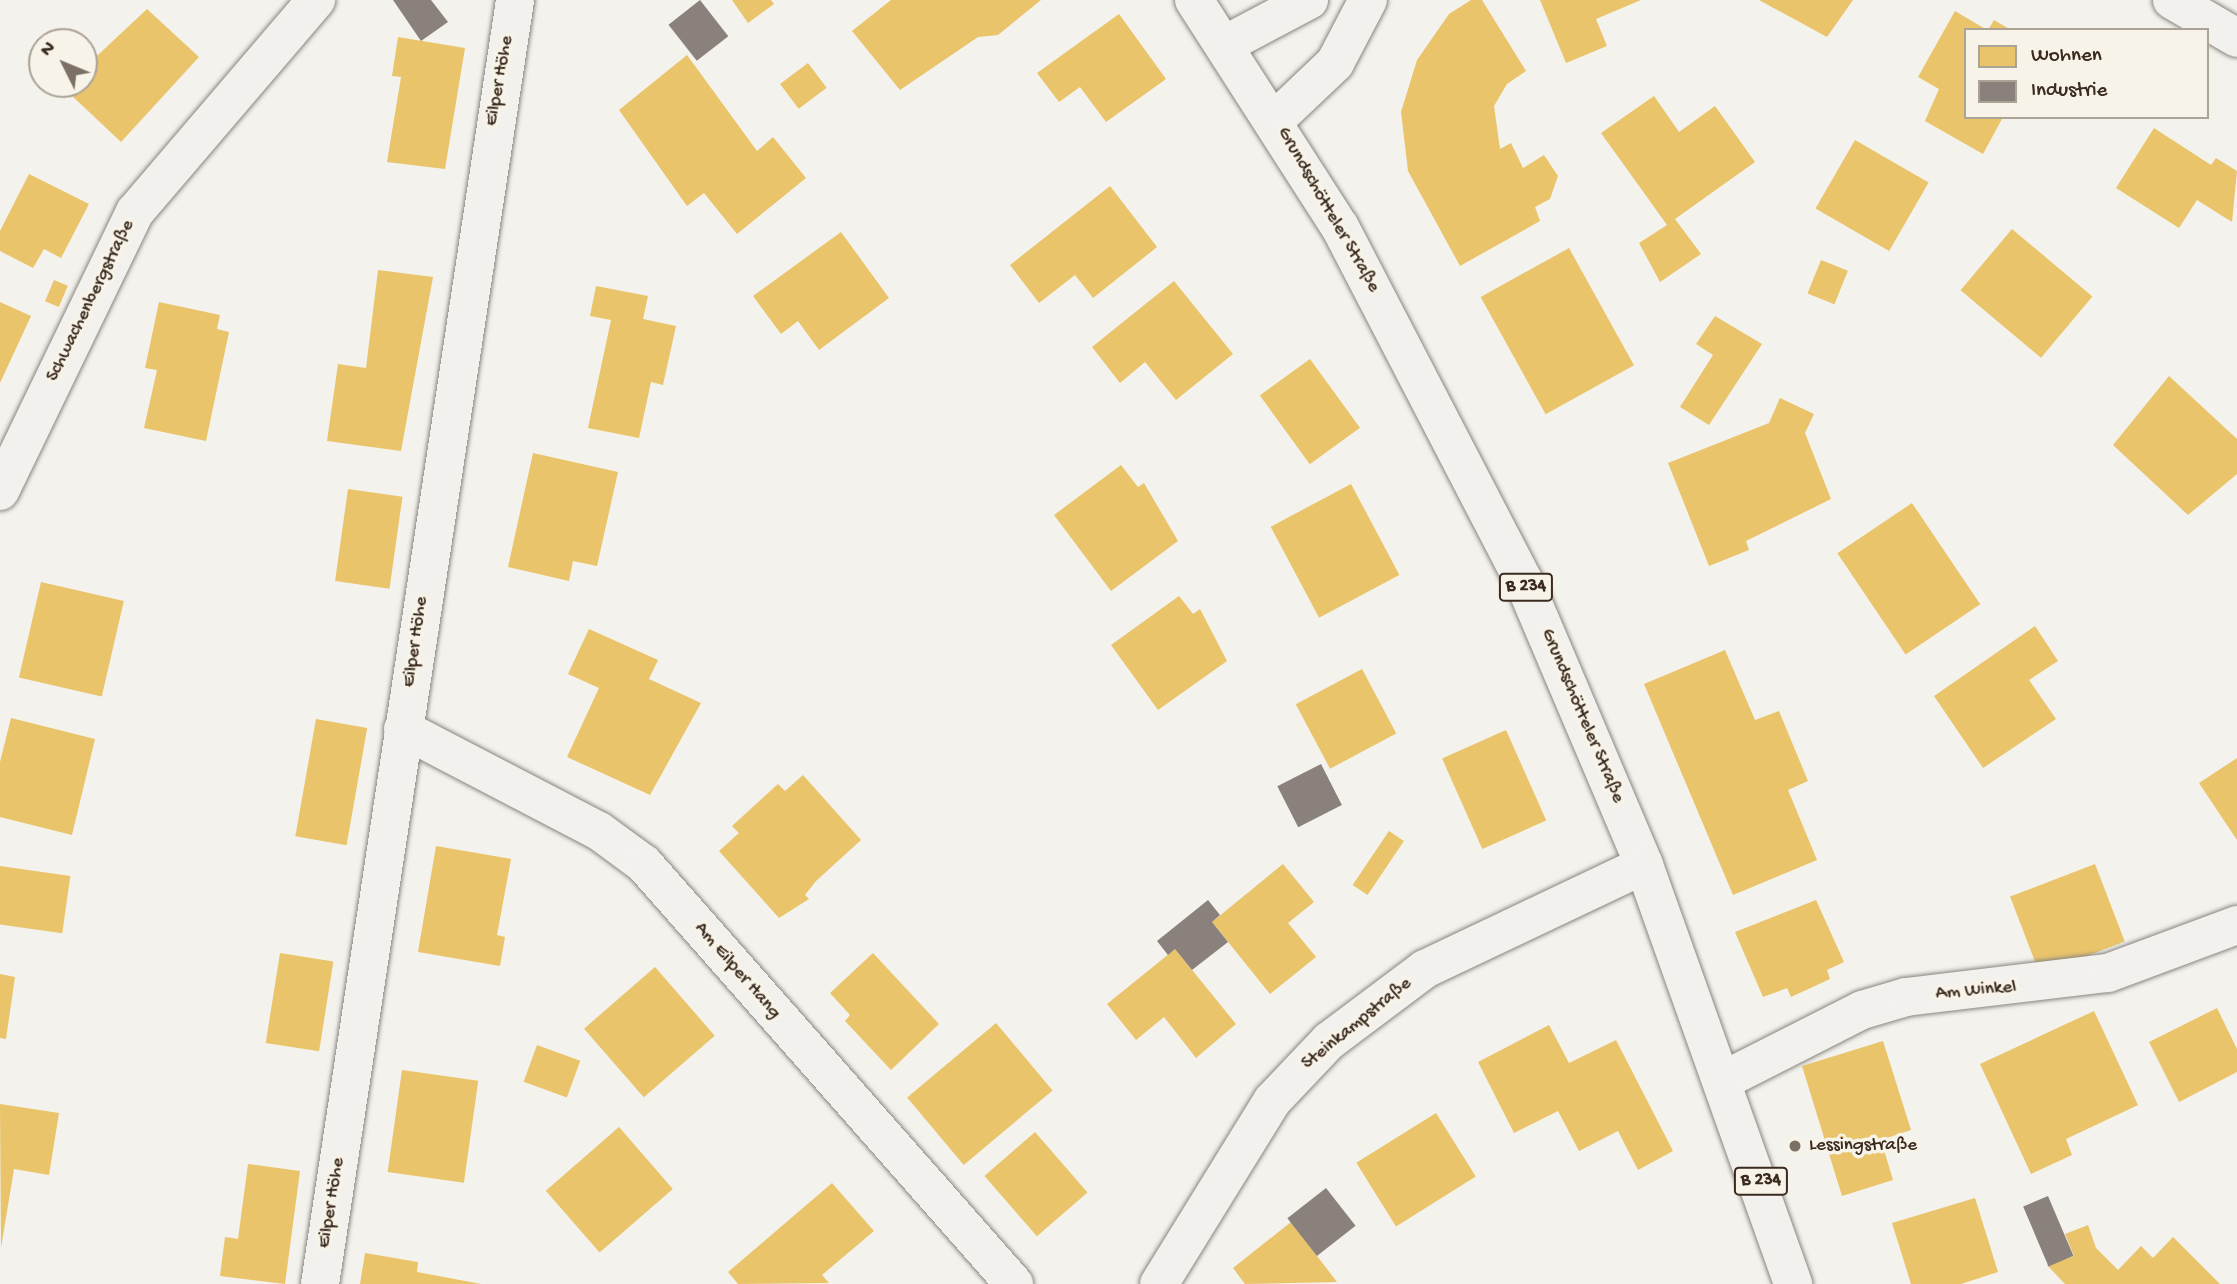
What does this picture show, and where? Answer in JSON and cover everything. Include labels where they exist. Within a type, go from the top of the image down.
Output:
[{"type":"street","name":"Schwachenbergstraße","points":[[0,491],[135,212],[316,0]]},
{"type":"street","name":"Eilper Höhe","points":[[320,1284],[515,0]]},
{"type":"street","name":"Grundschötteler Straße","points":[[1194,0],[1275,120],[1439,409],[1524,582],[1644,864],[1724,1080],[1793,1284]]},
{"type":"street","points":[[1226,44],[1309,0]]},
{"type":"street","points":[[1275,120],[1335,63],[1368,0]]},
{"type":"street","points":[[2172,0],[2237,38]]},
{"type":"street","name":"Am Eilper Hang","points":[[403,729],[599,831],[644,864],[1014,1284]]},
{"type":"street","name":"Steinkampstraße","points":[[1159,1284],[1272,1101],[1329,1041],[1425,969],[1644,864]]},
{"type":"street","name":"Am Winkel","points":[[1724,1080],[1862,1010],[1906,998],[2108,974],[2237,925]]},
{"type":"building: Wohnen","points":[[732,0],[771,0],[774,4],[748,23]]},
{"type":"building: Wohnen","points":[[891,0],[1041,0],[998,35],[978,37],[900,90],[852,31]]},
{"type":"building: Wohnen","points":[[1471,0],[1482,0],[1526,71],[1507,84],[1494,106],[1500,149],[1511,143],[1523,168],[1544,155],[1558,176],[1550,199],[1535,207],[1540,221],[1460,266],[1408,171],[1401,112],[1417,60],[1449,14]]},
{"type":"building: Wohnen","points":[[1540,0],[1641,0],[1596,19],[1607,46],[1566,63]]},
{"type":"building: Wohnen","points":[[1759,0],[1853,0],[1827,37]]},
{"type":"building: Wohnen","points":[[147,9],[199,57],[121,142],[74,98],[98,98],[98,55]]},
{"type":"building: Wohnen","points":[[1955,11],[1984,28],[1964,28],[1964,119],[2002,119],[1983,154],[1925,121],[1939,89],[1918,77]]},
{"type":"building: Wohnen","points":[[1119,14],[1166,79],[1106,122],[1080,87],[1059,102],[1037,73]]},
{"type":"building: Wohnen","points":[[1994,20],[2008,28],[1989,28]]},
{"type":"building: Wohnen","points":[[398,37],[465,48],[445,169],[387,162],[401,77],[392,76]]},
{"type":"building: Wohnen","points":[[687,55],[757,151],[773,137],[806,178],[737,234],[704,193],[687,206],[619,110]]},
{"type":"building: Wohnen","points":[[808,63],[827,88],[799,109],[780,84]]},
{"type":"building: Wohnen","points":[[1654,96],[1679,132],[1715,106],[1755,162],[1675,219],[1701,254],[1660,282],[1639,243],[1667,225],[1601,133]]},
{"type":"building: Wohnen","points":[[2154,128],[2211,165],[2216,158],[2237,171],[2232,222],[2197,200],[2179,228],[2116,188]]},
{"type":"building: Wohnen","points":[[1855,140],[1929,182],[1889,251],[1816,208]]},
{"type":"building: Wohnen","points":[[29,174],[89,204],[61,258],[44,249],[33,268],[0,251],[0,231]]},
{"type":"building: Wohnen","points":[[1110,186],[1157,247],[1093,298],[1075,275],[1039,303],[1010,265]]},
{"type":"building: Wohnen","points":[[2012,229],[2092,296],[2041,358],[1961,290]]},
{"type":"building: Wohnen","points":[[841,232],[889,298],[819,350],[798,321],[781,334],[753,296]]},
{"type":"building: Wohnen","points":[[1569,248],[1634,365],[1546,414],[1481,297]]},
{"type":"building: Wohnen","points":[[1821,260],[1848,271],[1834,304],[1808,293]]},
{"type":"building: Wohnen","points":[[378,270],[433,277],[401,451],[327,441],[338,364],[366,368]]},
{"type":"building: Wohnen","points":[[54,280],[68,286],[59,307],[45,301]]},
{"type":"building: Wohnen","points":[[1174,281],[1233,354],[1176,400],[1145,362],[1120,383],[1092,347]]},
{"type":"building: Wohnen","points":[[596,286],[648,296],[643,319],[676,326],[663,385],[651,382],[639,438],[588,428],[611,320],[590,316]]},
{"type":"building: Wohnen","points":[[0,302],[31,316],[0,383]]},
{"type":"building: Wohnen","points":[[159,302],[220,315],[217,329],[229,332],[206,441],[144,428],[157,370],[145,368]]},
{"type":"building: Wohnen","points":[[1715,316],[1762,344],[1709,425],[1680,407],[1713,355],[1696,344]]},
{"type":"building: Wohnen","points":[[1310,359],[1360,428],[1310,464],[1260,395]]},
{"type":"building: Wohnen","points":[[2169,376],[2237,439],[2237,474],[2188,515],[2113,445]]},
{"type":"building: Wohnen","points":[[1780,398],[1814,414],[1805,433],[1831,499],[1746,541],[1749,550],[1709,566],[1668,463],[1769,423]]},
{"type":"building: Wohnen","points":[[533,453],[618,472],[597,566],[573,561],[569,581],[508,567]]},
{"type":"building: Wohnen","points":[[1121,465],[1138,487],[1144,483],[1178,541],[1111,591],[1054,515]]},
{"type":"building: Wohnen","points":[[1351,484],[1399,575],[1319,618],[1271,527]]},
{"type":"building: Wohnen","points":[[348,489],[402,497],[390,589],[335,581]]},
{"type":"building: Wohnen","points":[[1912,503],[1980,604],[1906,654],[1837,553]]},
{"type":"building: Wohnen","points":[[41,582],[124,601],[102,697],[19,677]]},
{"type":"building: Wohnen","points":[[1179,596],[1193,614],[1200,609],[1227,661],[1158,710],[1111,645]]},
{"type":"building: Wohnen","points":[[2035,626],[2058,661],[2029,680],[2056,719],[1983,768],[1934,696]]},
{"type":"building: Wohnen","points":[[589,629],[658,660],[649,679],[701,703],[650,795],[567,757],[599,688],[568,674]]},
{"type":"building: Wohnen","points":[[1725,650],[1755,720],[1779,711],[1808,781],[1788,790],[1817,860],[1733,895],[1644,684]]},
{"type":"building: Wohnen","points":[[1362,669],[1396,733],[1330,769],[1296,704]]},
{"type":"building: Wohnen","points":[[11,718],[95,739],[72,835],[0,817],[0,762]]},
{"type":"building: Wohnen","points":[[316,719],[367,728],[347,845],[295,836]]},
{"type":"building: Wohnen","points":[[1506,730],[1546,820],[1482,849],[1442,758]]},
{"type":"building: Wohnen","points":[[2237,758],[2237,840],[2199,783]]},
{"type":"building: Wohnen","points":[[803,775],[861,840],[816,881],[805,895],[809,899],[779,918],[719,851],[739,833],[732,826],[778,784],[785,791]]},
{"type":"building: Wohnen","points":[[1389,831],[1404,841],[1368,895],[1353,885]]},
{"type":"building: Wohnen","points":[[436,846],[511,859],[497,935],[505,937],[500,966],[418,952]]},
{"type":"building: Wohnen","points":[[1283,864],[1314,902],[1288,923],[1316,957],[1270,994],[1212,922]]},
{"type":"building: Wohnen","points":[[2095,864],[2125,941],[2040,974],[2010,897]]},
{"type":"building: Wohnen","points":[[0,866],[70,876],[62,933],[0,925]]},
{"type":"building: Wohnen","points":[[1816,900],[1844,962],[1827,970],[1830,979],[1791,997],[1787,988],[1763,997],[1735,932]]},
{"type":"building: Wohnen","points":[[1175,949],[1236,1024],[1196,1058],[1164,1017],[1136,1040],[1107,1004]]},
{"type":"building: Wohnen","points":[[280,953],[333,961],[319,1051],[266,1043]]},
{"type":"building: Wohnen","points":[[873,953],[939,1024],[891,1070],[845,1021],[850,1015],[830,993]]},
{"type":"building: Wohnen","points":[[655,967],[715,1036],[644,1097],[584,1029]]},
{"type":"building: Wohnen","points":[[0,974],[15,977],[6,1039],[0,1038]]},
{"type":"building: Wohnen","points":[[2217,1008],[2237,1049],[2237,1072],[2179,1102],[2149,1042]]},
{"type":"building: Wohnen","points":[[2094,1011],[2138,1105],[2066,1139],[2072,1155],[2031,1174],[1980,1064]]},
{"type":"building: Wohnen","points":[[996,1023],[1053,1090],[964,1165],[907,1098]]},
{"type":"building: Wohnen","points":[[1549,1025],[1569,1063],[1616,1040],[1673,1151],[1638,1170],[1618,1131],[1579,1151],[1558,1111],[1514,1133],[1478,1062]]},
{"type":"building: Wohnen","points":[[1883,1041],[1911,1130],[1881,1140],[1893,1180],[1842,1196],[1802,1066]]},
{"type":"building: Wohnen","points":[[537,1045],[580,1061],[567,1097],[524,1082]]},
{"type":"building: Wohnen","points":[[402,1070],[478,1081],[464,1183],[388,1172]]},
{"type":"building: Wohnen","points":[[0,1104],[59,1113],[49,1175],[14,1169],[1,1248]]},
{"type":"building: Wohnen","points":[[1436,1113],[1476,1177],[1396,1226],[1356,1163]]},
{"type":"building: Wohnen","points":[[619,1127],[673,1189],[600,1253],[546,1191]]},
{"type":"building: Wohnen","points":[[1035,1132],[1087,1192],[1037,1236],[984,1176]]},
{"type":"building: Wohnen","points":[[248,1164],[300,1171],[285,1284],[220,1276],[225,1237],[238,1239]]},
{"type":"building: Wohnen","points":[[832,1183],[874,1231],[822,1275],[829,1283],[738,1284],[728,1272]]},
{"type":"building: Wohnen","points":[[1975,1198],[1998,1272],[1961,1284],[1911,1284],[1892,1223]]},
{"type":"building: Wohnen","points":[[1291,1222],[1337,1282],[1245,1284],[1233,1268]]},
{"type":"building: Wohnen","points":[[2088,1225],[2096,1248],[2118,1270],[2141,1246],[2153,1258],[2173,1237],[2220,1284],[2065,1284],[2047,1265],[2074,1256],[2065,1234]]},
{"type":"building: Wohnen","points":[[365,1253],[418,1262],[417,1272],[481,1284],[360,1284]]},
{"type":"building: Industrie","points":[[393,0],[431,0],[448,22],[421,41]]},
{"type":"building: Industrie","points":[[700,0],[728,36],[697,61],[668,25]]},
{"type":"building: Industrie","points":[[1321,764],[1342,805],[1298,827],[1277,786]]},
{"type":"building: Industrie","points":[[1208,900],[1220,915],[1212,922],[1228,942],[1192,970],[1175,949],[1168,955],[1157,941]]},
{"type":"building: Industrie","points":[[1326,1188],[1356,1226],[1317,1256],[1287,1218]]},
{"type":"building: Industrie","points":[[2048,1196],[2073,1256],[2049,1266],[2023,1207]]},
{"type":"place","name":"Lessingstraße","points":[[1795,1146]]}]
